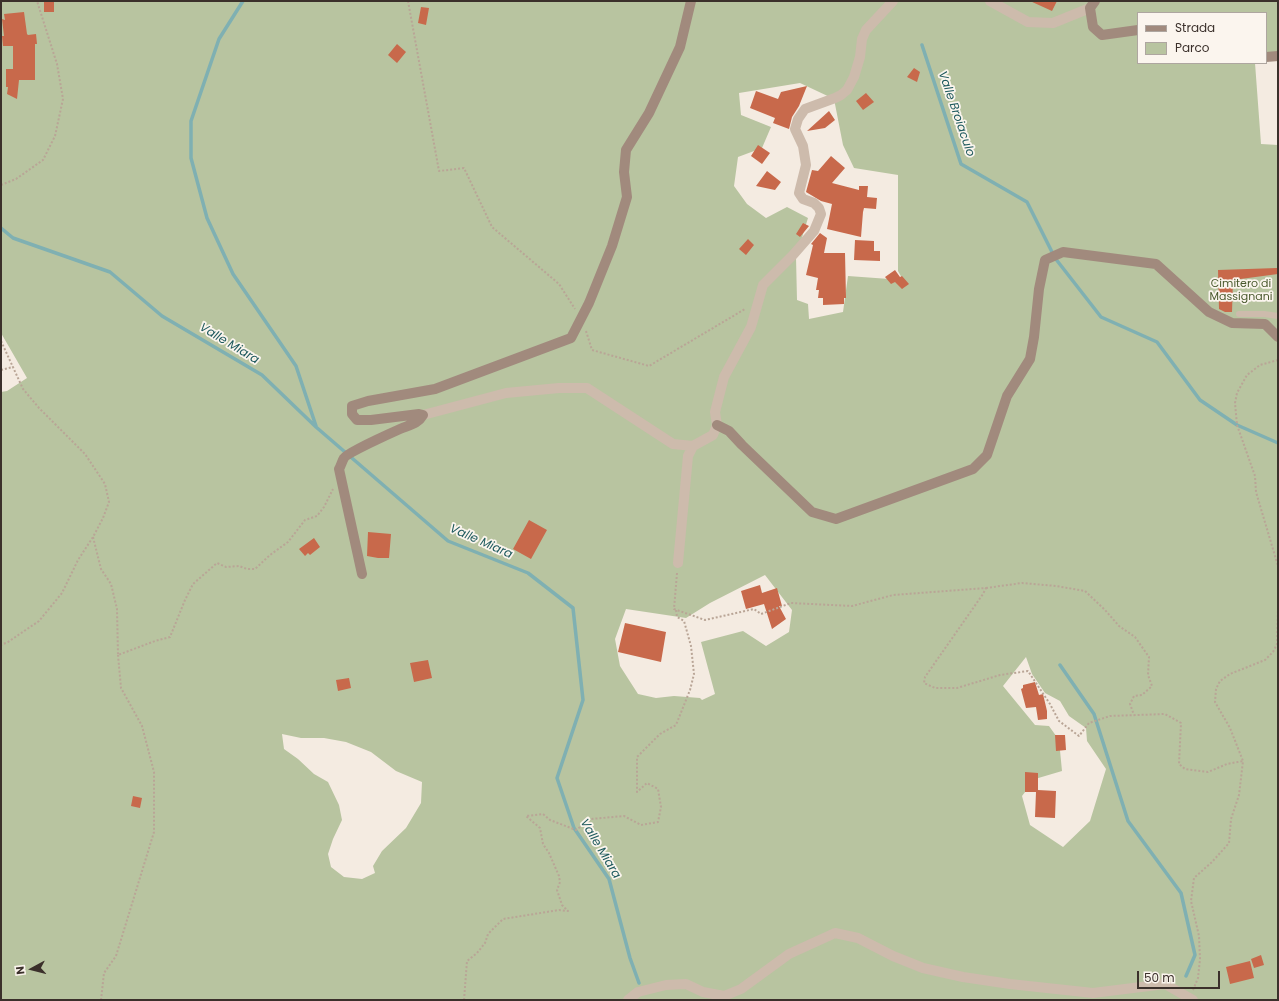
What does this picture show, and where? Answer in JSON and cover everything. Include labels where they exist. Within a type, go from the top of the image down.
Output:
[{"type":"street","points":[[691,1],[680,47],[649,113],[626,150],[624,172],[627,197],[612,246],[589,303],[571,338],[435,389],[368,401],[352,406],[352,414],[357,420],[371,420],[419,414],[423,415],[506,393],[559,388],[587,388],[673,444],[693,446],[713,436],[717,425],[715,412],[724,377],[751,327],[763,285],[793,255],[814,231],[821,214],[819,208],[814,203],[803,199],[799,193],[806,164],[803,146],[795,129],[798,118],[804,109],[841,95],[847,90],[854,77],[860,57],[862,39],[866,30],[893,1]]},
{"type":"street","points":[[990,1],[1028,22],[1053,23],[1093,4],[1093,27],[1102,35],[1137,30]]},
{"type":"street","points":[[1267,57],[1278,56]]},
{"type":"street","points":[[717,425],[729,431],[742,446],[812,512],[836,519],[973,469],[987,456],[1008,396],[1030,359],[1034,337],[1038,289],[1045,260],[1063,252],[1156,264],[1209,312],[1232,323],[1265,324],[1278,337]]},
{"type":"street","points":[[362,574],[339,469],[344,457],[353,451],[401,428],[415,424],[423,415]]},
{"type":"street","points":[[678,563],[688,456],[693,446]]},
{"type":"street","points":[[628,1000],[638,992],[672,984],[686,984],[703,992],[724,996],[741,989],[789,954],[835,933],[858,938],[893,956],[923,968],[964,977],[1010,984],[1094,993],[1165,984],[1192,999]]},
{"type":"lane","points":[[1239,314],[1264,314],[1278,316]]},
{"type":"path","points":[[1,185],[16,179],[42,160],[55,136],[63,98],[57,64],[37,1]]},
{"type":"path","points":[[408,1],[439,171],[464,168],[492,227],[559,284],[582,318],[592,350],[649,366],[758,301]]},
{"type":"path","points":[[1,341],[23,389],[39,408],[85,454],[105,484],[109,502],[103,518],[78,560],[62,593],[39,621],[8,642],[1,645]]},
{"type":"path","points":[[1278,360],[1260,365],[1247,375],[1237,393],[1235,403],[1237,425],[1255,476],[1256,492],[1278,566]]},
{"type":"path","points":[[1,370],[13,368]]},
{"type":"path","points":[[118,655],[155,641],[170,638],[193,584],[217,563],[226,567],[239,566],[247,569],[255,569],[288,542],[305,520],[317,516],[324,507],[332,489],[342,483]]},
{"type":"path","points":[[92,537],[101,569],[111,584],[117,609],[118,655],[121,688],[142,726],[154,772],[154,832],[116,956],[104,973],[101,1000]]},
{"type":"path","points":[[464,1000],[467,960],[477,953],[485,943],[488,934],[503,919],[559,910],[568,911],[562,904],[557,890],[560,882],[559,876],[549,853],[543,844],[540,828],[526,816],[543,814],[550,820],[576,830],[591,819],[624,816],[641,825],[658,822],[662,807],[658,789],[647,783],[637,792],[637,757],[660,734],[676,725],[694,674],[691,646],[684,621],[677,617],[675,610],[678,563]]},
{"type":"path","points":[[675,610],[705,620],[754,609],[761,614],[791,603],[852,606],[893,595],[986,588],[1022,583],[1085,590],[1119,626],[1135,637],[1148,657],[1148,675],[1152,686],[1142,695],[1134,696],[1130,704],[1134,715]]},
{"type":"path","points":[[986,588],[925,677],[924,684],[935,688],[957,688],[1000,676],[1028,671],[1050,704],[1059,721],[1079,736],[1089,723],[1110,716],[1165,714],[1181,723],[1179,764],[1185,769],[1208,772],[1227,764],[1243,761]]},
{"type":"path","points":[[1192,999],[1198,978],[1200,959],[1199,936],[1191,901],[1194,878],[1212,862],[1229,843],[1231,819],[1239,794],[1243,761],[1230,728],[1215,702],[1216,689],[1220,681],[1230,674],[1265,660],[1273,652],[1277,644],[1278,608]]},
{"type":"green space","name":"Cimitero di Massignani","points":[[1,1],[1278,1],[1278,59],[1267,59],[1267,12],[1137,12],[1137,64],[1255,64],[1261,144],[1278,145],[1278,1000],[1,1000],[1,392],[7,391],[27,378],[1,333]],"holes":[[[800,83],[834,99],[843,145],[854,168],[898,175],[898,271],[903,280],[848,276],[843,312],[809,319],[808,304],[797,300],[796,257],[808,218],[787,207],[766,218],[747,204],[734,186],[738,157],[762,148],[771,127],[741,115],[739,93]],[[765,575],[792,610],[789,632],[766,646],[743,631],[701,642],[715,694],[702,700],[700,698],[674,696],[656,698],[638,694],[620,666],[615,639],[626,609],[686,618],[710,603]],[[1026,657],[1032,674],[1045,693],[1060,701],[1069,716],[1086,728],[1087,741],[1106,769],[1090,821],[1063,847],[1030,825],[1022,796],[1035,779],[1062,771],[1059,740],[1049,726],[1035,725],[1003,686]],[[282,734],[301,738],[324,738],[346,742],[371,752],[396,771],[422,782],[421,803],[406,828],[382,851],[373,866],[375,873],[362,879],[344,877],[331,867],[328,854],[342,820],[339,805],[328,782],[314,774],[298,759],[284,749]]]},
{"type":"building","points":[[1030,1],[1057,1],[1052,11]]},
{"type":"building","points":[[44,2],[54,2],[54,12],[44,12]]},
{"type":"building","points":[[421,7],[429,8],[426,25],[418,23]]},
{"type":"building","points":[[24,12],[27,34],[36,34],[37,44],[35,44],[35,80],[19,80],[17,99],[7,94],[8,87],[6,87],[6,69],[13,69],[13,46],[3,46],[2,36],[4,36],[2,19],[5,20],[4,14]]},
{"type":"building","points":[[397,44],[406,52],[397,63],[388,55]]},
{"type":"building","points":[[914,68],[920,72],[917,82],[907,77]]},
{"type":"building","points":[[807,86],[799,106],[792,117],[789,129],[773,123],[775,118],[750,108],[756,91],[778,99],[781,92]]},
{"type":"building","points":[[866,93],[874,102],[863,110],[856,101]]},
{"type":"building","points":[[829,111],[835,120],[825,128],[807,131]]},
{"type":"building","points":[[758,145],[770,153],[762,164],[751,156]]},
{"type":"building","points":[[831,156],[845,168],[832,183],[859,190],[859,186],[868,186],[867,197],[877,198],[876,209],[864,208],[861,237],[827,229],[832,204],[821,201],[806,192],[812,170],[818,171]]},
{"type":"building","points":[[767,171],[781,182],[775,190],[756,186]]},
{"type":"building","points":[[803,223],[809,226],[800,237],[796,234]]},
{"type":"building","points":[[820,233],[827,238],[824,253],[845,253],[846,298],[844,298],[844,304],[823,305],[823,298],[818,298],[819,290],[816,290],[818,278],[806,275],[813,245],[811,244]]},
{"type":"building","points":[[748,239],[754,245],[746,255],[739,249]]},
{"type":"building","points":[[855,240],[874,241],[874,251],[880,251],[880,261],[854,260]]},
{"type":"building","points":[[1277,268],[1278,274],[1233,280],[1232,312],[1225,312],[1219,309],[1218,270]]},
{"type":"building","points":[[895,270],[900,277],[902,276],[909,284],[902,289],[895,282],[891,284],[885,277]]},
{"type":"building","points":[[529,520],[547,530],[531,559],[513,549]]},
{"type":"building","points":[[368,532],[391,534],[389,558],[367,556]]},
{"type":"building","points":[[314,538],[320,547],[310,555],[308,553],[305,556],[299,549]]},
{"type":"building","points":[[760,585],[762,593],[777,588],[782,606],[779,606],[786,619],[772,629],[764,604],[746,609],[741,591]]},
{"type":"building","points":[[625,623],[666,632],[661,662],[618,652]]},
{"type":"building","points":[[428,660],[432,678],[414,682],[410,663]]},
{"type":"building","points":[[349,678],[351,688],[338,691],[336,680]]},
{"type":"building","points":[[1035,682],[1039,695],[1043,694],[1047,711],[1047,719],[1038,720],[1036,707],[1026,708],[1021,689],[1023,688],[1023,685]]},
{"type":"building","points":[[1055,735],[1065,735],[1066,750],[1056,751]]},
{"type":"building","points":[[1025,772],[1038,773],[1038,790],[1056,791],[1055,818],[1035,817],[1036,792],[1025,792]]},
{"type":"building","points":[[133,796],[142,798],[140,808],[131,806]]},
{"type":"building","points":[[1261,955],[1264,965],[1254,968],[1251,959]]},
{"type":"building","points":[[1250,961],[1254,978],[1230,984],[1226,967]]},
{"type":"waterway","points":[[243,1],[219,39],[191,121],[191,158],[207,218],[233,274],[296,366],[316,426]]},
{"type":"waterway","name":"Valle Broiaculo","points":[[922,45],[961,164],[1027,202],[1055,258],[1101,317],[1157,342],[1200,400],[1237,425],[1278,443]]},
{"type":"waterway","name":"Valle Miara","points":[[1,228],[13,238],[110,272],[162,316],[262,375],[316,427],[448,541],[528,573],[573,608],[583,700],[557,778],[574,828],[609,879],[630,958],[639,983]]},
{"type":"waterway","points":[[1060,665],[1094,714],[1128,821],[1181,893],[1195,955],[1186,976]]}]
